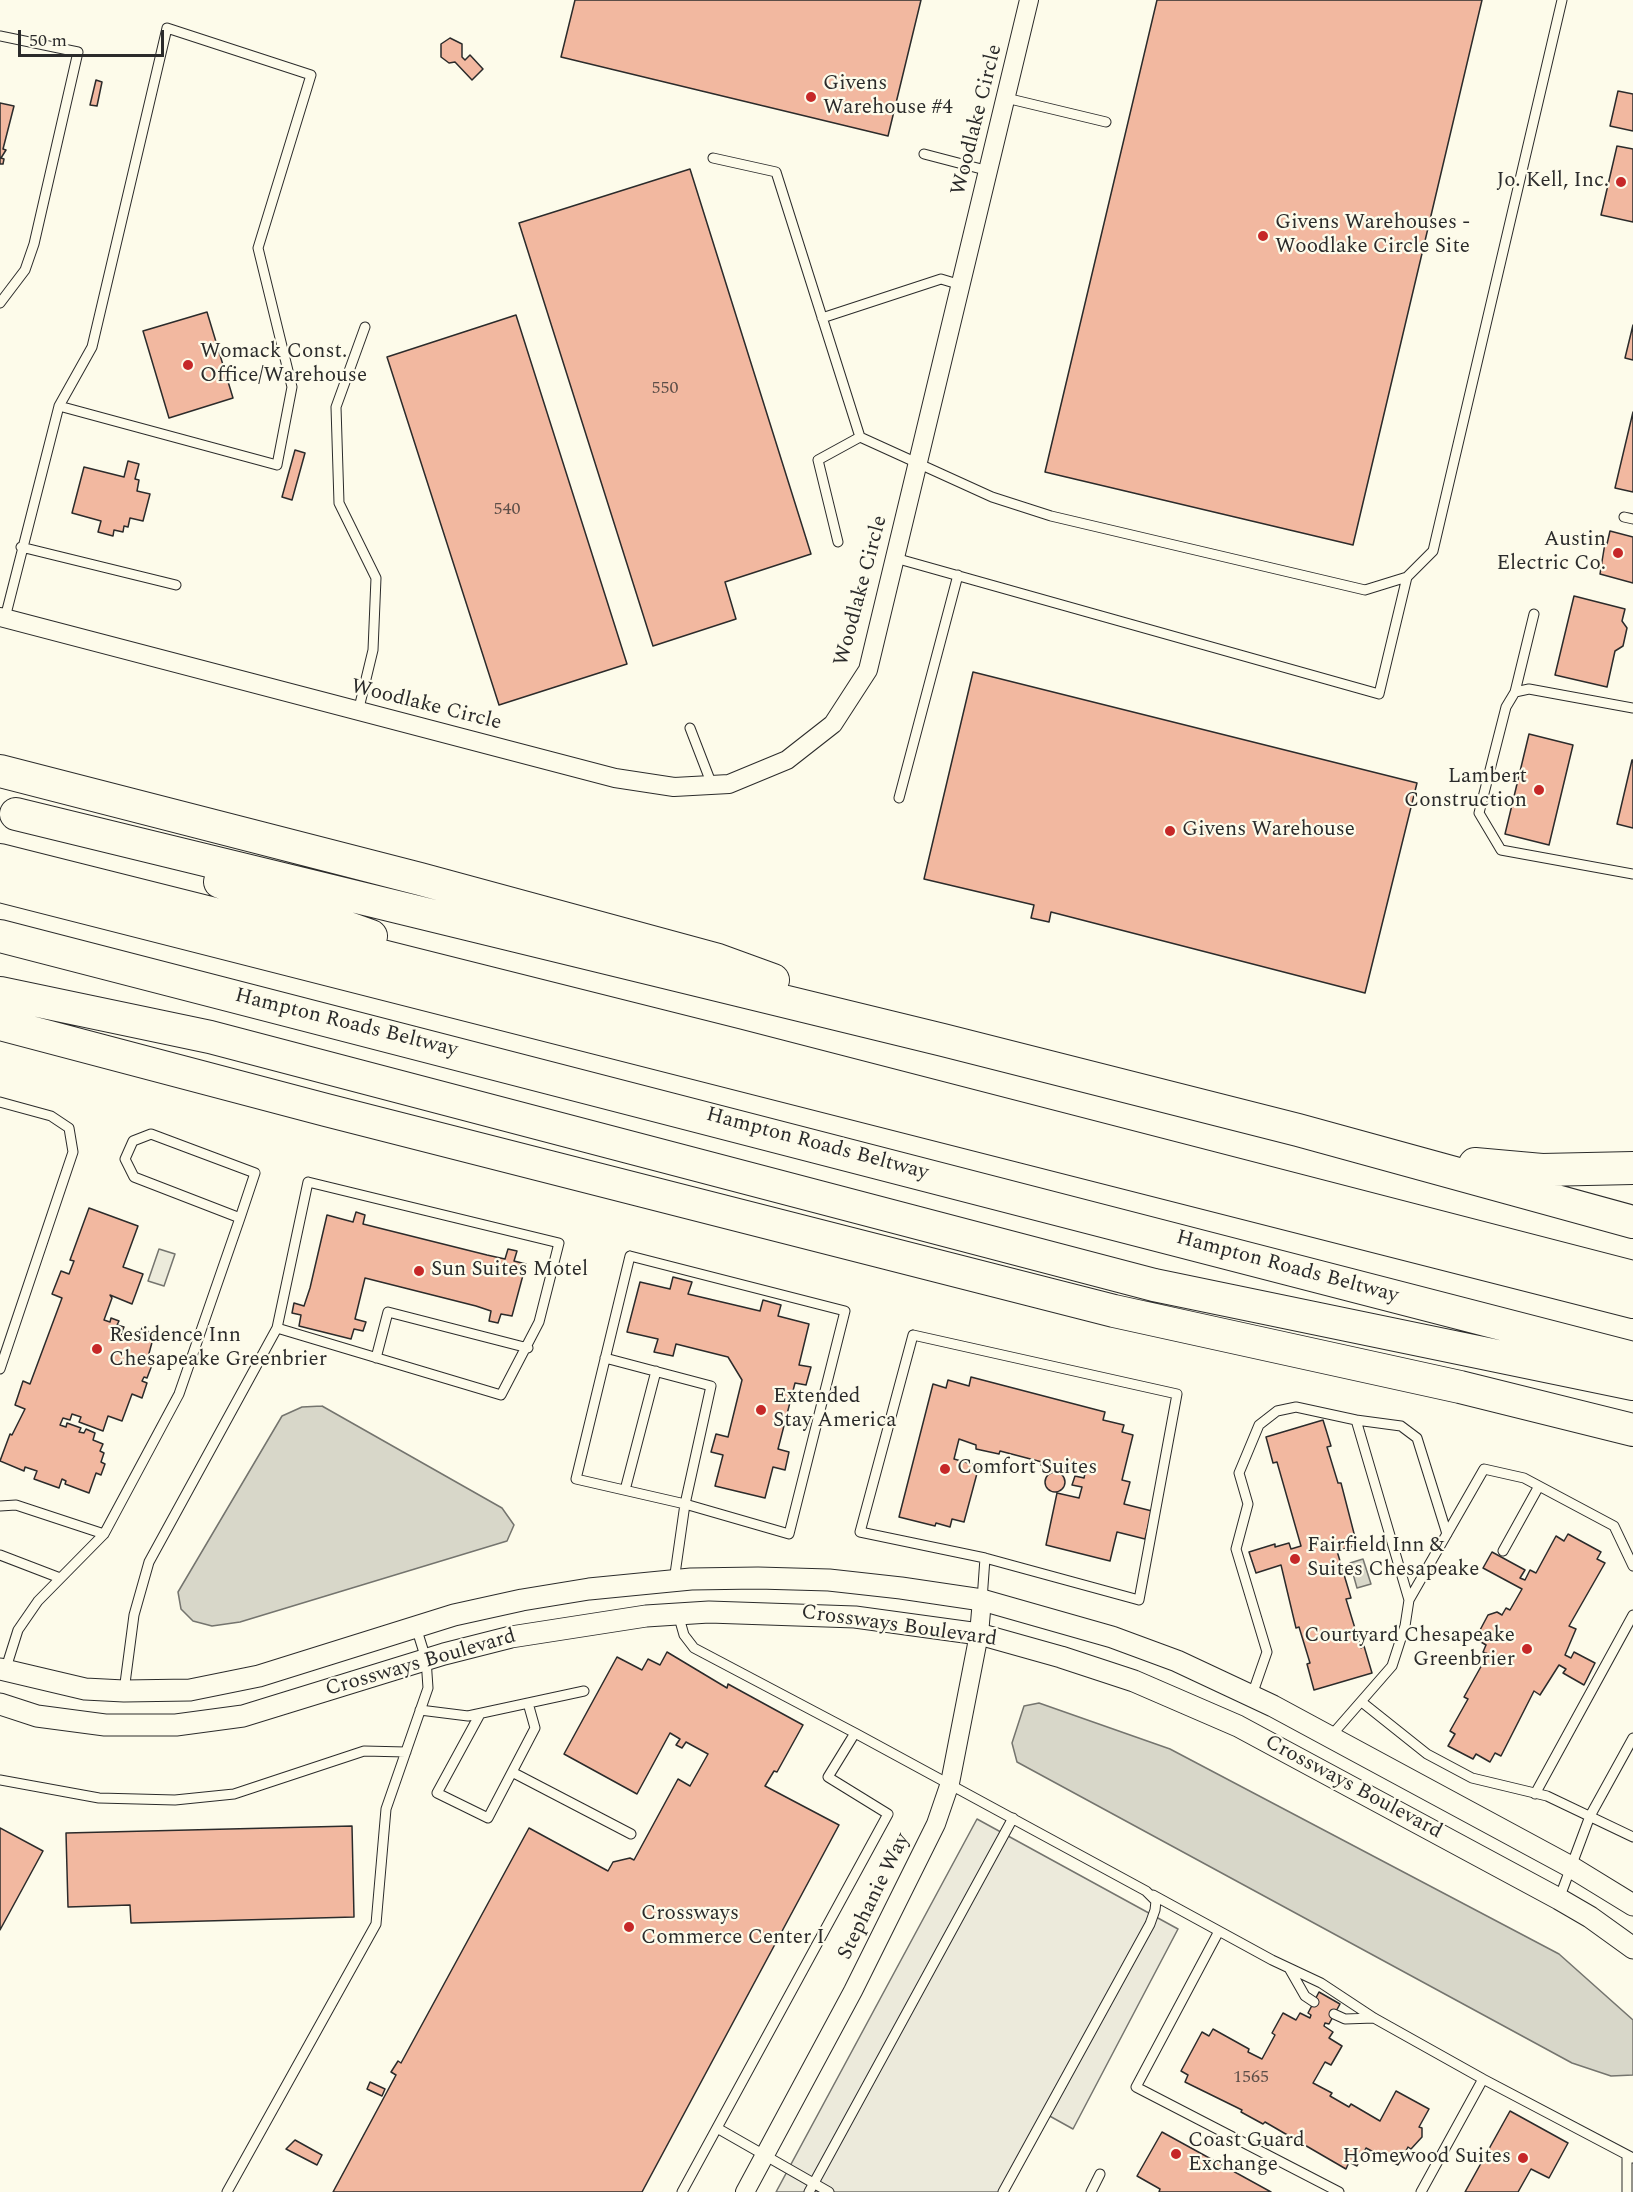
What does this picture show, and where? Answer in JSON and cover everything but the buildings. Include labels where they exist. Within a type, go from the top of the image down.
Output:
[{"type":"highway","points":[[0,771],[420,879],[718,960],[943,1040]]},
{"type":"highway","points":[[8,811],[943,1040],[1298,1130],[1633,1222]]},
{"type":"highway","points":[[8,811],[243,889],[538,996]]},
{"type":"highway","points":[[0,861],[1633,1276]]},
{"type":"highway","points":[[0,886],[1633,1302]]},
{"type":"highway","points":[[0,918],[1633,1337]]},
{"type":"highway","name":"Hampton Roads Beltway","points":[[0,936],[1633,1358]]},
{"type":"highway","points":[[0,993],[210,1037],[1154,1286],[1633,1384]]},
{"type":"highway","points":[[0,1024],[1114,1311],[1460,1387],[1633,1430]]},
{"type":"highway","points":[[1298,1130],[1449,1162],[1542,1170],[1633,1168]]},
{"type":"highway","points":[[1460,1387],[1633,1452]]},
{"type":"street","name":"Woodlake Circle","points":[[2,618],[615,778],[674,787],[729,784],[787,760],[832,724],[868,670],[1029,0]]},
{"type":"street","name":"Crossways Boulevard","points":[[2,1670],[85,1689],[190,1690],[259,1676],[416,1627],[522,1600],[589,1588],[674,1581],[758,1578],[829,1581],[982,1600],[1145,1648],[1252,1695],[1571,1867],[1633,1905]]},
{"type":"street","name":"Stephanie Way","points":[[745,2192],[853,1991],[936,1824],[950,1783],[980,1634],[982,1600]]},
{"type":"street","name":"Crossways Boulevard","points":[[0,1704],[37,1716],[105,1725],[176,1725],[243,1716],[426,1659],[511,1637],[678,1614],[780,1612],[855,1617],[980,1634],[1061,1656],[1189,1703],[1278,1748],[1559,1899],[1590,1917],[1633,1948]]},
{"type":"lane","points":[[713,158],[776,172],[860,437],[917,466],[992,497],[1051,516],[1365,590],[1407,577],[1433,551],[1562,0]]},
{"type":"lane","points":[[2,618],[59,406],[92,347],[167,28],[311,75],[258,248],[292,387],[277,465],[59,406]]},
{"type":"lane","points":[[0,36],[78,52],[34,244],[25,270],[0,303]]},
{"type":"lane","points":[[1006,98],[1107,123]]},
{"type":"lane","points":[[924,154],[989,171]]},
{"type":"lane","points":[[822,318],[941,279],[961,285]]},
{"type":"lane","points":[[358,712],[373,650],[375,578],[339,503],[336,407],[364,327]]},
{"type":"lane","points":[[838,543],[818,460],[860,437]]},
{"type":"lane","points":[[21,547],[176,585]]},
{"type":"lane","points":[[895,558],[1379,694],[1407,577]]},
{"type":"lane","points":[[899,798],[958,575]]},
{"type":"lane","points":[[1534,614],[1515,692],[1506,706],[1479,813],[1501,850],[1633,874]]},
{"type":"lane","points":[[1515,692],[1529,689],[1633,708]]},
{"type":"lane","points":[[690,728],[712,785]]},
{"type":"lane","points":[[0,1102],[51,1116],[69,1128],[73,1152],[0,1369]]},
{"type":"lane","points":[[2,1670],[18,1630],[38,1601],[104,1534],[179,1394],[240,1218],[255,1173],[151,1134],[133,1141],[125,1160],[134,1177],[240,1218]]},
{"type":"lane","points":[[124,1691],[134,1615],[149,1562],[277,1328],[308,1182],[559,1243],[539,1322],[528,1348],[501,1395],[277,1328]]},
{"type":"lane","points":[[630,1256],[845,1311],[789,1534],[684,1504],[576,1479],[605,1358],[630,1256]]},
{"type":"lane","points":[[376,1358],[388,1312],[528,1348]]},
{"type":"lane","points":[[914,1335],[1177,1394],[1139,1600],[985,1558],[860,1532],[914,1335]]},
{"type":"lane","points":[[605,1358],[711,1386],[684,1504],[674,1581]]},
{"type":"lane","points":[[625,1490],[656,1371]]},
{"type":"lane","points":[[1252,1695],[1267,1652],[1236,1549],[1248,1504],[1239,1473],[1258,1425],[1277,1411],[1296,1407],[1356,1420],[1401,1426],[1417,1438],[1447,1534]]},
{"type":"lane","points":[[1356,1420],[1409,1600]]},
{"type":"lane","points":[[1330,1737],[1363,1702],[1392,1666],[1405,1626],[1409,1600],[1484,1469],[1524,1478],[1614,1526],[1633,1566]]},
{"type":"lane","points":[[1503,1551],[1539,1486]]},
{"type":"lane","points":[[0,1506],[16,1505],[104,1534]]},
{"type":"lane","points":[[0,1555],[60,1578]]},
{"type":"lane","points":[[982,1600],[985,1558]]},
{"type":"lane","points":[[678,1614],[684,1635],[694,1648],[950,1783],[1219,1931],[1321,1983],[1374,2018],[1630,2156],[1627,2192]]},
{"type":"lane","points":[[1535,1794],[1633,1615]]},
{"type":"lane","points":[[227,2192],[376,1924],[386,1809],[428,1688],[426,1659],[416,1627]]},
{"type":"lane","points":[[420,1710],[468,1716],[584,1691]]},
{"type":"lane","points":[[1363,1702],[1427,1754],[1472,1778],[1547,1796],[1633,1837]]},
{"type":"lane","points":[[480,1714],[437,1793],[488,1818],[535,1728],[528,1703]]},
{"type":"lane","points":[[682,2192],[888,1814],[828,1777],[855,1733]]},
{"type":"lane","points":[[1559,1899],[1590,1816],[1633,1738]]},
{"type":"lane","points":[[0,1780],[99,1798],[176,1800],[234,1794],[364,1751],[406,1752]]},
{"type":"lane","points":[[512,1772],[631,1834]]},
{"type":"lane","points":[[812,2188],[1013,1818]]},
{"type":"lane","points":[[1003,2192],[1150,1923],[1156,1901],[1146,1891]]},
{"type":"lane","points":[[1219,1931],[1136,2087],[1339,2192]]},
{"type":"lane","points":[[1289,1968],[1305,1996],[1314,2002]]},
{"type":"lane","points":[[1334,2014],[1344,2019],[1374,2018]]},
{"type":"lane","points":[[1421,2192],[1484,2079]]},
{"type":"lane","points":[[717,2128],[812,2188],[829,2192]]},
{"type":"lane","points":[[1091,2192],[1100,2174]]},
{"type":"shaded area","points":[[159,1249],[175,1254],[164,1286],[148,1281]]},
{"type":"shaded area","points":[[322,1406],[502,1508],[514,1525],[507,1541],[240,1622],[212,1626],[193,1621],[181,1609],[178,1592],[282,1416],[302,1407]]},
{"type":"shaded area","points":[[1363,1559],[1371,1584],[1357,1588],[1350,1563]]},
{"type":"shaded area","points":[[1039,1703],[1170,1749],[1559,1954],[1633,2020],[1633,2075],[1611,2076],[1572,2063],[1017,1762],[1012,1743],[1024,1706]]},
{"type":"shaded area","points":[[977,1819],[1178,1929],[1073,2129],[1046,2114],[1003,2192],[776,2192]]},
{"type":"place","name":"Givens Warehouse #4","points":[[811,97]]},
{"type":"place","name":"Jo. Kell, Inc.","points":[[1621,182]]},
{"type":"place","name":"Givens Warehouses - Woodlake Circle Site","points":[[1263,236]]},
{"type":"place","name":"Womack Const. Office/Warehouse","points":[[188,365]]},
{"type":"place","name":"Austin Electric Co.","points":[[1618,553]]},
{"type":"place","name":"Lambert Construction","points":[[1539,790]]},
{"type":"place","name":"Givens Warehouse","points":[[1170,831]]},
{"type":"place","name":"Sun Suites Motel","points":[[419,1271]]},
{"type":"place","name":"Residence Inn Chesapeake Greenbrier","points":[[97,1349]]},
{"type":"place","name":"Extended Stay America","points":[[761,1410]]},
{"type":"place","name":"Comfort Suites","points":[[945,1469]]},
{"type":"place","name":"Fairfield Inn & Suites Chesapeake","points":[[1295,1559]]},
{"type":"place","name":"Courtyard Chesapeake Greenbrier","points":[[1527,1649]]},
{"type":"place","name":"Crossways Commerce Center I","points":[[629,1927]]},
{"type":"place","name":"Coast Guard Exchange","points":[[1176,2154]]},
{"type":"place","name":"Homewood Suites","points":[[1523,2158]]}]
